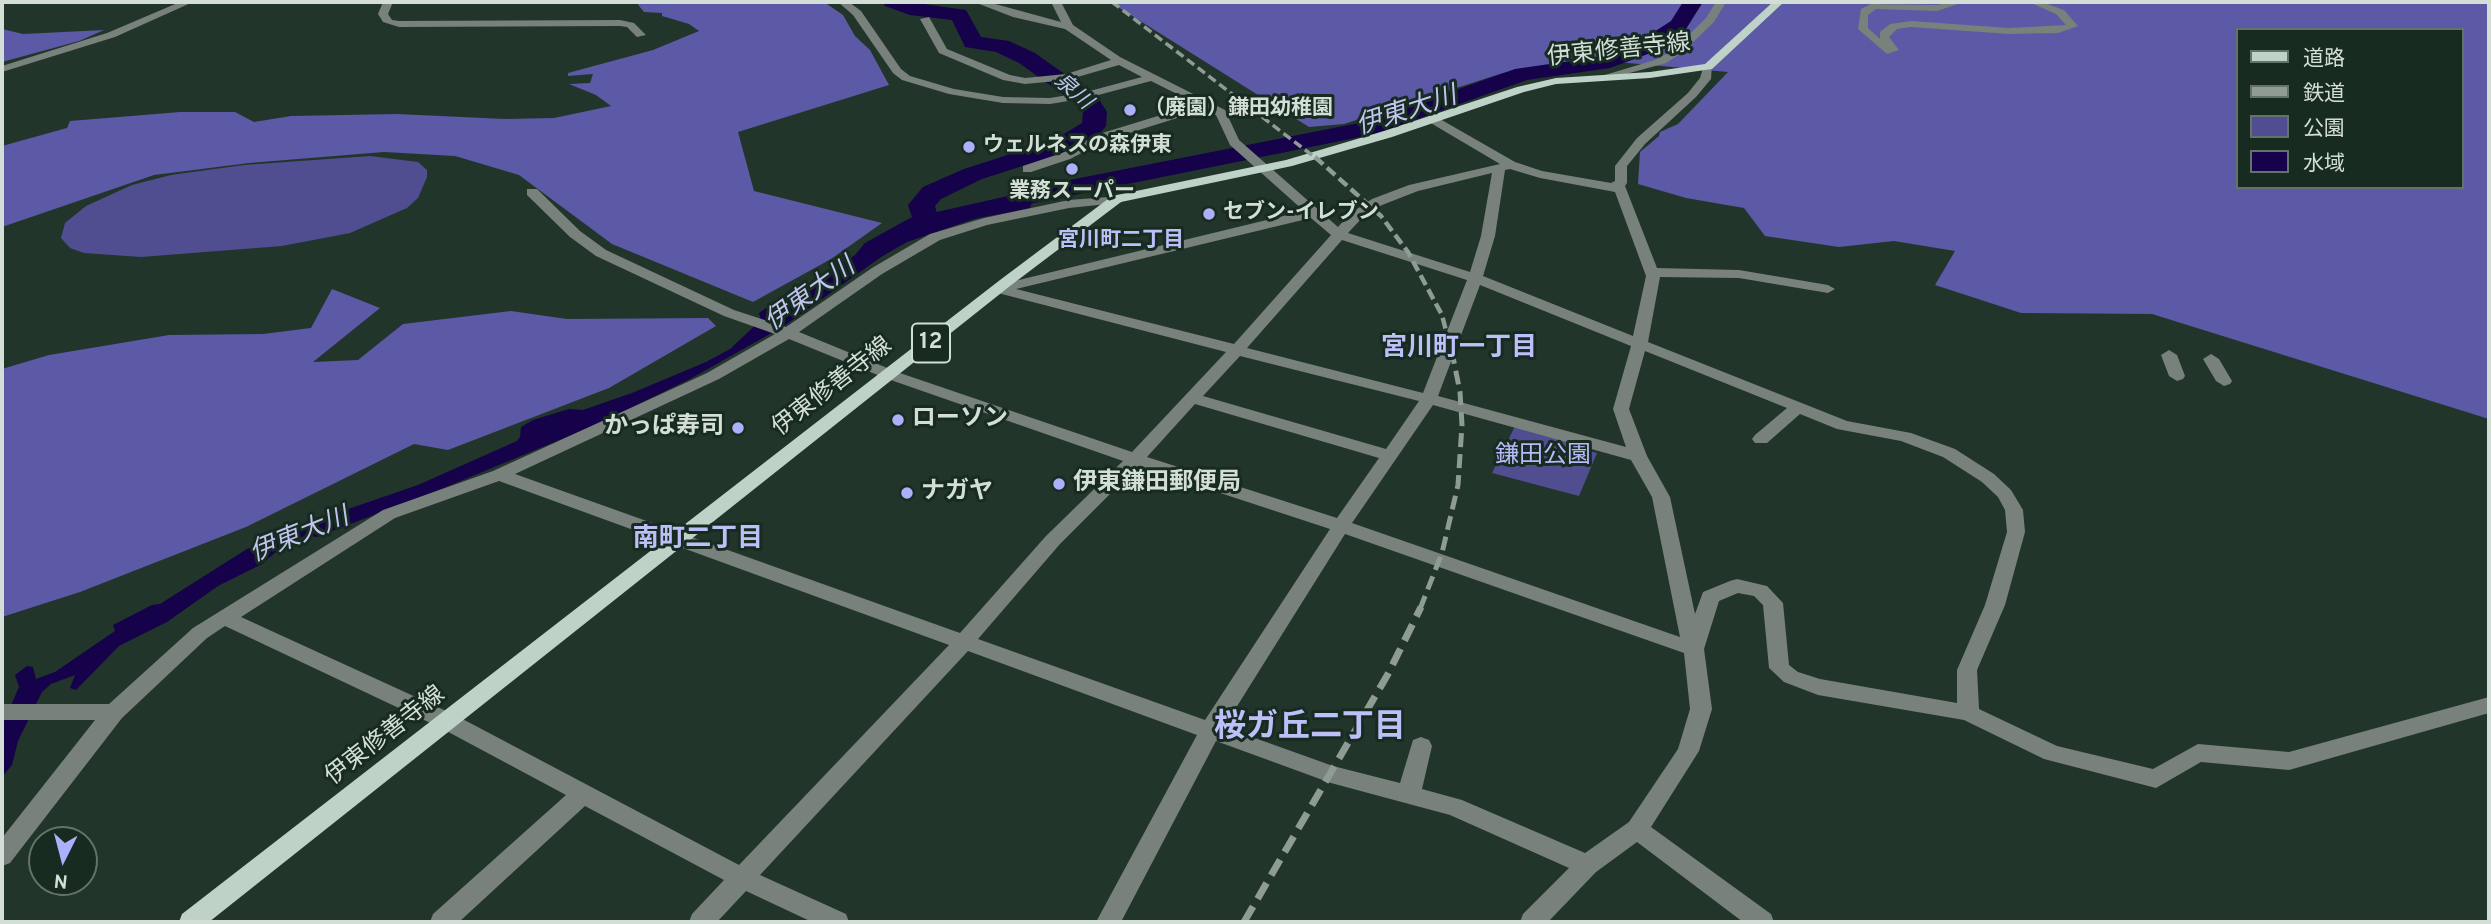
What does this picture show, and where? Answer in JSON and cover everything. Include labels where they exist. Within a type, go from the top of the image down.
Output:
[{"type":"main road","name":"伊東修善寺線","points":[[191,922],[1117,199],[1260,165],[1433,119],[1532,86],[1556,81],[1689,72],[1708,67],[1779,2]]},
{"type":"street","points":[[2,69],[111,35],[188,2]]},
{"type":"street","points":[[388,2],[383,14],[388,22],[399,24],[620,23],[630,25],[640,35]]},
{"type":"street","points":[[843,2],[857,13],[897,71],[906,78],[978,97],[1025,101],[1067,99],[1153,77]]},
{"type":"street","points":[[979,2],[1017,15],[1069,27],[1121,61],[1221,113],[1234,142],[1339,235],[1475,278],[1843,425],[1905,437],[1949,453],[1988,478],[2005,494],[2014,510],[2016,532],[1995,605],[1967,670],[1968,713]]},
{"type":"street","points":[[1056,2],[1069,27]]},
{"type":"street","points":[[1601,78],[1640,69],[1679,51],[1710,20],[1721,2]]},
{"type":"street","points":[[1959,2],[1937,8],[1875,6],[1866,9],[1863,29],[1887,51],[1894,50],[1884,37],[1885,32],[1894,26],[1912,24],[2009,31],[2059,30],[2073,26],[2060,12],[2034,2]]},
{"type":"street","points":[[925,19],[943,51],[1007,78],[1044,80],[1121,61]]},
{"type":"street","points":[[1616,186],[1621,183],[1621,166],[1642,141],[1692,95],[1704,79],[1708,67]]},
{"type":"street","points":[[1027,169],[1066,156],[1103,137],[1208,105]]},
{"type":"street","points":[[1433,119],[1505,167],[1577,182],[1616,186],[1620,189],[1651,272],[1640,342],[1621,409],[1638,456],[1661,496],[1681,601],[1694,649],[1701,709],[1688,751],[1637,829],[1587,864],[1532,922]]},
{"type":"street","points":[[701,922],[965,641],[1053,540],[1136,458],[1236,351],[1356,216],[1377,202],[1434,182],[1505,167]]},
{"type":"street","points":[[1108,922],[1210,731],[1341,526],[1429,399],[1475,278],[1505,167]]},
{"type":"street","points":[[532,192],[576,234],[601,253],[729,313],[788,333],[891,375],[1341,526],[1694,649]]},
{"type":"street","points":[[2,856],[114,712],[200,633],[389,514],[499,475],[713,376],[788,333],[877,271],[935,237],[984,222],[1069,204],[1117,199]]},
{"type":"street","points":[[999,289],[1314,213]]},
{"type":"street","points":[[1651,272],[1739,274],[1828,289]]},
{"type":"street","points":[[999,289],[1429,399],[1638,456]]},
{"type":"street","points":[[2169,355],[2177,376]]},
{"type":"street","points":[[2211,359],[2224,381]]},
{"type":"street","points":[[1192,398],[1391,456]]},
{"type":"street","points":[[1761,439],[1798,407]]},
{"type":"street","points":[[499,475],[1331,774],[1454,807],[1587,864]]},
{"type":"street","points":[[1694,649],[1710,597],[1737,586],[1760,591],[1773,603],[1779,668],[1791,677],[1818,687],[1968,713],[2052,753],[2157,779],[2198,753],[2289,761],[2489,705]]},
{"type":"street","points":[[223,617],[447,721],[742,878],[837,922]]},
{"type":"street","points":[[2,712],[114,712]]},
{"type":"street","points":[[1409,795],[1421,746]]},
{"type":"street","points":[[442,922],[584,793]]},
{"type":"street","points":[[1637,829],[1762,922]]},
{"type":"green space","points":[[370,156],[418,162],[427,170],[427,177],[418,198],[407,208],[350,233],[282,246],[141,257],[84,253],[70,248],[61,238],[65,223],[86,206],[132,185],[171,175],[244,165]]},
{"type":"green space","name":"鎌田公園","points":[[1517,422],[1585,439],[1581,449],[1597,453],[1579,496],[1492,473]]},
{"type":"shaded area","points":[[636,2],[824,2],[843,15],[855,36],[870,50],[889,85],[738,132],[754,191],[882,223],[831,259],[753,302],[612,244],[519,175],[455,156],[384,152],[249,163],[154,175],[2,227],[2,146],[67,128],[70,121],[180,112],[235,112],[254,122],[291,116],[397,114],[505,119],[554,118],[611,106],[596,95],[569,84],[590,83],[593,74],[568,76],[568,73],[653,50],[699,31],[689,24],[662,16],[662,13],[644,12]]},
{"type":"shaded area","points":[[1110,2],[2489,2],[2489,419],[2152,314],[2021,313],[1935,285],[1955,251],[1894,241],[1839,247],[1765,236],[1744,208],[1686,198],[1638,184],[1640,152],[1659,136],[1660,132],[1678,124],[1728,72],[1595,60],[1503,73],[1344,124],[1309,127]]},
{"type":"shaded area","points":[[2,29],[23,34],[104,30],[79,41],[2,62]]},
{"type":"shaded area","points":[[332,289],[380,308],[313,362],[358,360],[403,324],[511,311],[567,319],[708,318],[716,326],[609,388],[448,450],[414,444],[246,527],[80,592],[2,617],[2,369],[49,355],[169,335],[263,334],[311,328]]},
{"type":"water","points":[[1080,188],[1033,198],[1030,208],[974,219],[907,242],[881,257],[784,326],[690,379],[593,426],[446,487],[317,537],[307,535],[285,544],[262,564],[218,586],[167,622],[119,646],[76,690],[70,688],[75,675],[51,684],[42,692],[18,741],[12,765],[2,777],[2,726],[19,687],[15,675],[27,666],[33,667],[36,679],[55,672],[115,631],[113,625],[152,605],[160,604],[247,549],[299,526],[418,485],[517,441],[521,427],[533,420],[569,409],[583,410],[706,362],[730,349],[761,320],[759,313],[792,289],[819,279],[855,255],[865,243],[910,218],[1008,196]]},
{"type":"waterway","name":"泉川","points":[[892,2],[917,11],[959,14],[973,42],[1001,46],[1027,58],[1090,103],[1095,112],[1094,126],[1063,145],[973,174],[932,193],[921,205],[926,224]]},
{"type":"waterway","name":"伊東大川","points":[[1019,198],[1375,127],[1523,74],[1602,63],[1648,46],[1679,25],[1693,2]]},
{"type":"railway","points":[[1112,2],[1317,159]]},
{"type":"railway","points":[[1315,157],[1381,216],[1408,252],[1442,315],[1453,358]]},
{"type":"railway","points":[[1420,609],[1442,553],[1458,485],[1462,425],[1460,392],[1453,357]]},
{"type":"railway","points":[[1244,922],[1388,674],[1421,607]]},
{"type":"place","name":"（廃園）鎌田幼稚園","points":[[1130,110]]},
{"type":"place","name":"ウェルネスの森伊東","points":[[969,147]]},
{"type":"place","name":"業務スーパー","points":[[1072,169]]},
{"type":"place","name":"セブン-イレブン","points":[[1209,214]]},
{"type":"place","name":"ローソン","points":[[898,420]]},
{"type":"place","name":"かっぱ寿司","points":[[738,428]]},
{"type":"place","name":"伊東鎌田郵便局","points":[[1059,484]]},
{"type":"place","name":"ナガヤ","points":[[907,493]]},
{"type":"district","name":"宮川町二丁目","points":[[1121,242]]},
{"type":"district","name":"宮川町一丁目","points":[[1459,350]]},
{"type":"district","name":"南町二丁目","points":[[698,541]]},
{"type":"district","name":"桜ガ丘二丁目","points":[[1310,730]]}]
